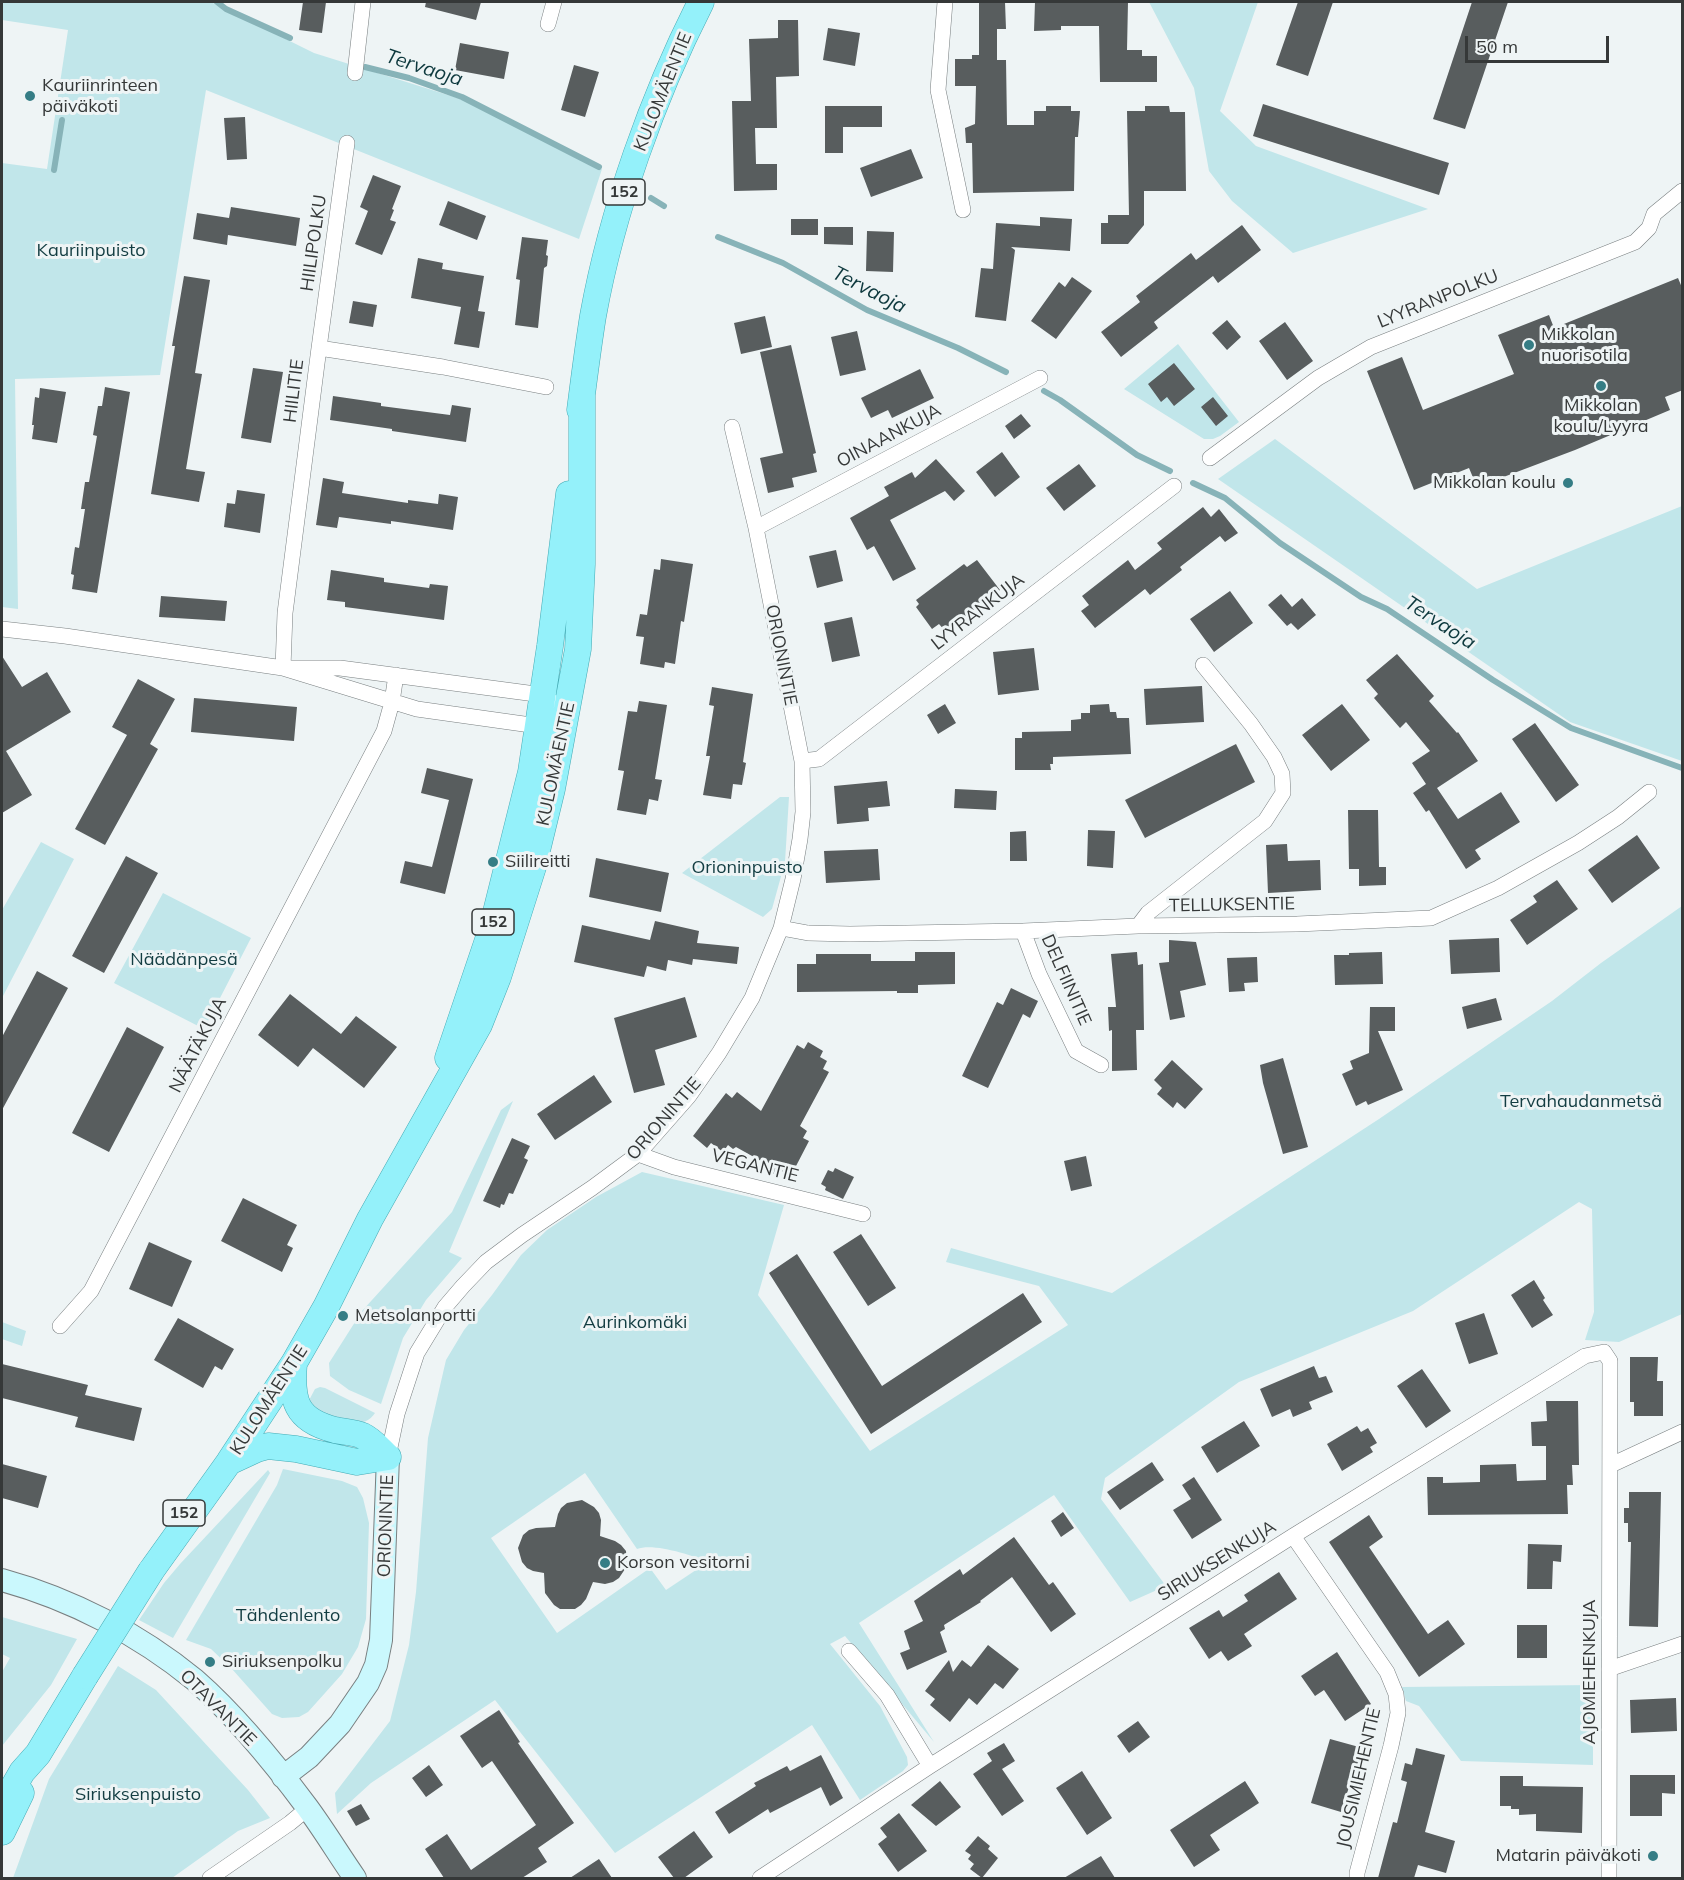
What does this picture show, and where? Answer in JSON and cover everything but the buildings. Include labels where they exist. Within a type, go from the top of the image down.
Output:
[{"type":"main road","name":"KULOMÄENTIE","points":[[430,1112],[492,928],[531,772],[593,315],[609,248],[626,185],[674,57],[701,2]]},
{"type":"main road","name":"KULOMÄENTIE","points":[[150,1571],[229,1461],[294,1363],[326,1307],[370,1219],[479,1026],[498,977],[533,867],[552,789],[578,649],[582,564],[582,394]]},
{"type":"main road","name":"KULOMÄENTIE","points":[[2,1807],[22,1772],[38,1754],[150,1571],[216,1454],[284,1345],[370,1219]]},
{"type":"main road","points":[[294,1363],[292,1386],[297,1406],[309,1419],[330,1428],[363,1436],[388,1457]]},
{"type":"main road","points":[[229,1461],[268,1446],[296,1449],[357,1462],[388,1457]]},
{"type":"main road","name":"ORIONINTIE","points":[[283,1777],[309,1757],[340,1724],[368,1683],[376,1665],[381,1640],[388,1457]]},
{"type":"main road","name":"OTAVANTIE","points":[[2,1580],[64,1601],[99,1618],[146,1645],[195,1681],[242,1728],[283,1777],[308,1808],[355,1878]]},
{"type":"main road","name":"KULOMÄENTIE","points":[[2,1832],[30,1776],[38,1754]]},
{"type":"street","points":[[355,73],[363,2]]},
{"type":"street","points":[[549,24],[554,2]]},
{"type":"street","points":[[945,2],[938,90],[963,210]]},
{"type":"street","name":"HIILIPOLKU","points":[[319,348],[347,143]]},
{"type":"street","name":"LYYRANPOLKU","points":[[1210,458],[1318,378],[1371,347],[1635,242],[1649,228],[1654,214],[1683,191]]},
{"type":"street","name":"HIILITIE","points":[[283,668],[285,613],[319,348],[443,367],[546,387]]},
{"type":"street","name":"OINAANKUJA","points":[[756,528],[1040,378]]},
{"type":"street","name":"ORIONINTIE","points":[[388,1457],[397,1414],[417,1353],[445,1307],[486,1262],[638,1154],[689,1096],[719,1053],[752,998],[781,928],[800,839],[802,761],[756,528],[732,427]]},
{"type":"street","name":"LYYRANKUJA","points":[[802,761],[819,759],[1174,486]]},
{"type":"street","points":[[2,629],[283,668],[340,668],[543,695],[567,712],[538,726],[417,709],[283,668]]},
{"type":"street","points":[[1138,926],[1148,914],[1265,821],[1283,793],[1282,774],[1274,757],[1251,724],[1203,665]]},
{"type":"street","name":"NÄÄTÄKUJA","points":[[60,1326],[91,1291],[384,731],[396,675]]},
{"type":"street","name":"TELLUKSENTIE","points":[[781,928],[808,933],[849,934],[1297,924],[1431,918],[1498,888],[1578,843],[1618,817],[1649,792]]},
{"type":"street","name":"DELFIINITIE","points":[[1023,931],[1039,974],[1076,1051],[1101,1065]]},
{"type":"street","name":"VEGANTIE","points":[[638,1154],[674,1167],[863,1214]]},
{"type":"street","name":"SIRIUKSENKUJA","points":[[760,1878],[930,1766],[1293,1536],[1585,1356],[1604,1352],[1610,1361],[1611,1465]]},
{"type":"street","points":[[1611,1465],[1683,1432]]},
{"type":"street","name":"AJOMIEHENKUJA","points":[[1609,1878],[1611,1465]]},
{"type":"street","name":"JOUSIMIEHENTIE","points":[[1293,1536],[1387,1672],[1396,1694],[1398,1713],[1357,1873],[1358,1878]]},
{"type":"street","points":[[1609,1668],[1683,1644]]},
{"type":"street","points":[[849,1651],[887,1695],[930,1766]]},
{"type":"street","points":[[210,1878],[308,1808]]},
{"type":"green space","name":"Kauriinpuisto","points":[[2,2],[211,2],[314,53],[483,106],[602,169],[579,239],[206,90],[160,375],[15,379],[18,609],[2,607],[2,163],[47,169],[68,30],[2,20]]},
{"type":"green space","points":[[1149,2],[1258,2],[1220,111],[1256,146],[1428,209],[1293,253],[1232,201],[1209,171],[1194,88]]},
{"type":"green space","points":[[1178,344],[1239,422],[1213,439],[1204,439],[1124,389]]},
{"type":"green space","points":[[1275,439],[1477,589],[1682,506],[1682,761],[1570,722],[1218,479]]},
{"type":"green space","name":"Orioninpuisto","points":[[780,797],[789,797],[785,862],[772,909],[763,917],[682,873]]},
{"type":"green space","points":[[41,842],[74,859],[2,998],[2,910]]},
{"type":"green space","name":"Näädänpesä","points":[[163,893],[251,938],[204,1029],[114,983]]},
{"type":"green space","points":[[1682,906],[1682,1314],[1619,1342],[1585,1340],[1594,1312],[1592,1209],[1579,1202],[1413,1311],[1239,1382],[1105,1478],[1101,1499],[1166,1586],[1130,1602],[1054,1495],[859,1623],[934,1742],[845,1636],[830,1644],[880,1706],[907,1757],[908,1765],[903,1771],[860,1800],[812,1725],[615,1853],[495,1700],[371,1783],[337,1814],[335,1793],[390,1721],[409,1645],[416,1592],[428,1438],[446,1360],[464,1330],[521,1255],[547,1230],[596,1197],[642,1172],[784,1205],[758,1295],[870,1451],[1068,1325],[1039,1286],[946,1262],[951,1248],[1112,1293],[1379,1119],[1552,1001]],"holes":[[[585,1473],[637,1549],[662,1549],[683,1553],[708,1562],[666,1590],[650,1568],[557,1633],[491,1538]]]},
{"type":"green space","points":[[513,1101],[449,1252],[462,1258],[426,1300],[403,1338],[381,1404],[349,1390],[330,1376],[329,1363],[362,1311],[452,1212],[501,1110]]},
{"type":"green space","points":[[2,1322],[26,1331],[22,1346],[2,1339]]},
{"type":"green space","points":[[320,1387],[375,1413],[365,1422],[346,1424],[337,1422],[307,1404],[315,1389]]},
{"type":"green space","name":"Tähdenlento","points":[[283,1469],[342,1481],[357,1487],[363,1498],[369,1523],[366,1619],[358,1647],[342,1674],[308,1712],[299,1717],[282,1718],[272,1714],[211,1649],[186,1640],[277,1485]]},
{"type":"green space","points":[[268,1470],[270,1473],[173,1638],[139,1620],[180,1564]]},
{"type":"green space","points":[[2,1617],[77,1639],[51,1685],[2,1746],[2,1672],[10,1658],[2,1654]]},
{"type":"green space","name":"Siriuksenpuisto","points":[[118,1666],[156,1690],[248,1790],[270,1818],[238,1831],[172,1878],[13,1878],[49,1779]]},
{"type":"green space","points":[[1593,1685],[1593,1765],[1461,1761],[1419,1706],[1406,1701],[1402,1687]]},
{"type":"waterway","name":"Tervaoja","points":[[217,2],[226,9],[290,38]]},
{"type":"waterway","name":"Tervaoja","points":[[365,67],[409,78],[462,97],[599,167]]},
{"type":"waterway","points":[[54,170],[62,120]]},
{"type":"waterway","points":[[651,198],[664,206]]},
{"type":"waterway","name":"Tervaoja","points":[[718,237],[783,263],[867,310],[958,348],[1006,372]]},
{"type":"waterway","name":"Tervaoja","points":[[1044,391],[1137,455],[1170,471]]},
{"type":"waterway","name":"Tervaoja","points":[[1193,483],[1225,498],[1280,543],[1361,597],[1387,609],[1493,680],[1571,728],[1682,768]]},
{"type":"place","name":"Kauriinrinteen päiväkoti","points":[[30,96]]},
{"type":"place","name":"Mikkolan nuorisotila","points":[[1529,345]]},
{"type":"place","name":"Mikkolan koulu/Lyyra","points":[[1601,386]]},
{"type":"place","name":"Mikkolan koulu","points":[[1568,483]]},
{"type":"place","name":"Siilireitti","points":[[493,862]]},
{"type":"place","name":"Metsolanportti","points":[[343,1316]]},
{"type":"place","name":"Korson vesitorni","points":[[605,1563]]},
{"type":"place","name":"Siriuksenpolku","points":[[210,1662]]},
{"type":"place","name":"Matarin päiväkoti","points":[[1653,1856]]},
{"type":"park label","name":"Tervahaudanmetsä","points":[[1581,1102]]},
{"type":"park label","name":"Aurinkomäki","points":[[635,1323]]}]
